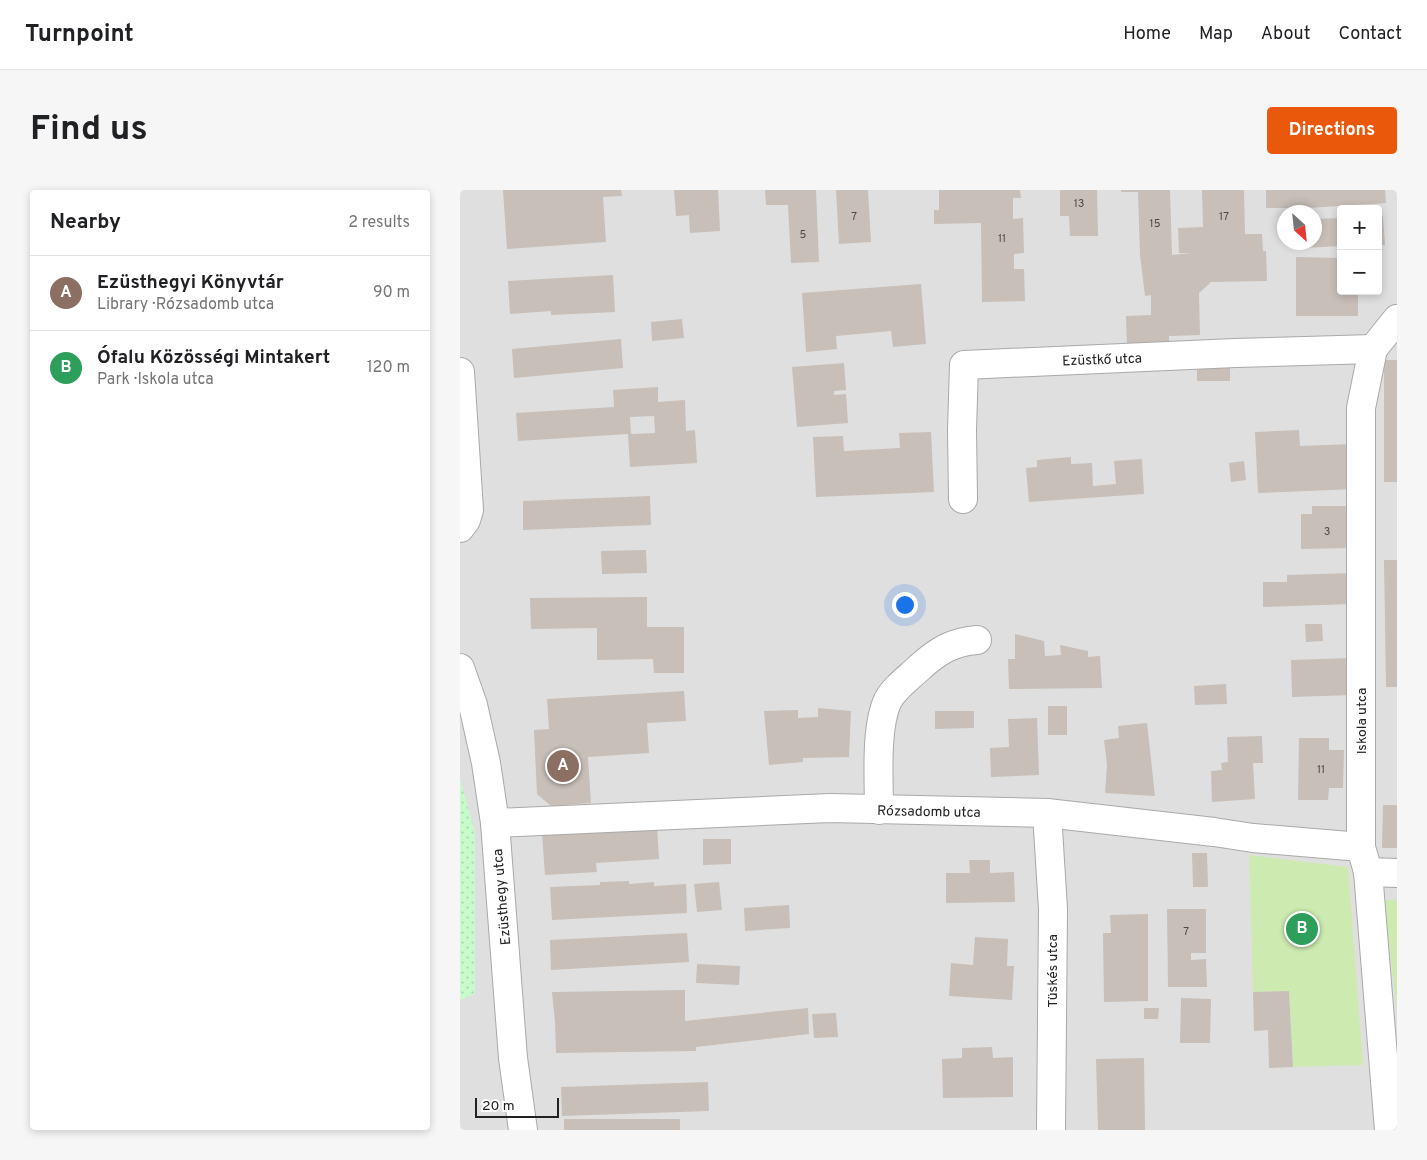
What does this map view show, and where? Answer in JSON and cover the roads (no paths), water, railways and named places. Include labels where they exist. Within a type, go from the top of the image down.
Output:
[{"type":"street","name":"Iskola utca","points":[[1389,1130],[1365,859],[1361,408],[1374,350],[1397,320]]},
{"type":"street","name":"Ezüstkő utca","points":[[964,499],[962,430],[964,365],[1235,353],[1374,350]]},
{"type":"street","points":[[460,372],[469,510],[466,520],[460,528]]},
{"type":"street","points":[[879,810],[881,732],[883,716],[889,699],[933,655],[964,641],[977,640]]},
{"type":"street","name":"Ezüsthegy utca","points":[[460,668],[473,705],[486,763],[495,823],[513,1058],[523,1130]]},
{"type":"street","name":"Rózsadomb utca","points":[[495,823],[830,808],[1047,813],[1253,838],[1365,859],[1397,873]]},
{"type":"street","name":"Tüskés utca","points":[[1047,813],[1053,909],[1052,1130]]},
{"type":"place","name":"Ezüsthegyi Könyvtár","points":[[563,766]]},
{"type":"place","name":"Ófalu Közösségi Mintakert","points":[[1302,929]]}]
